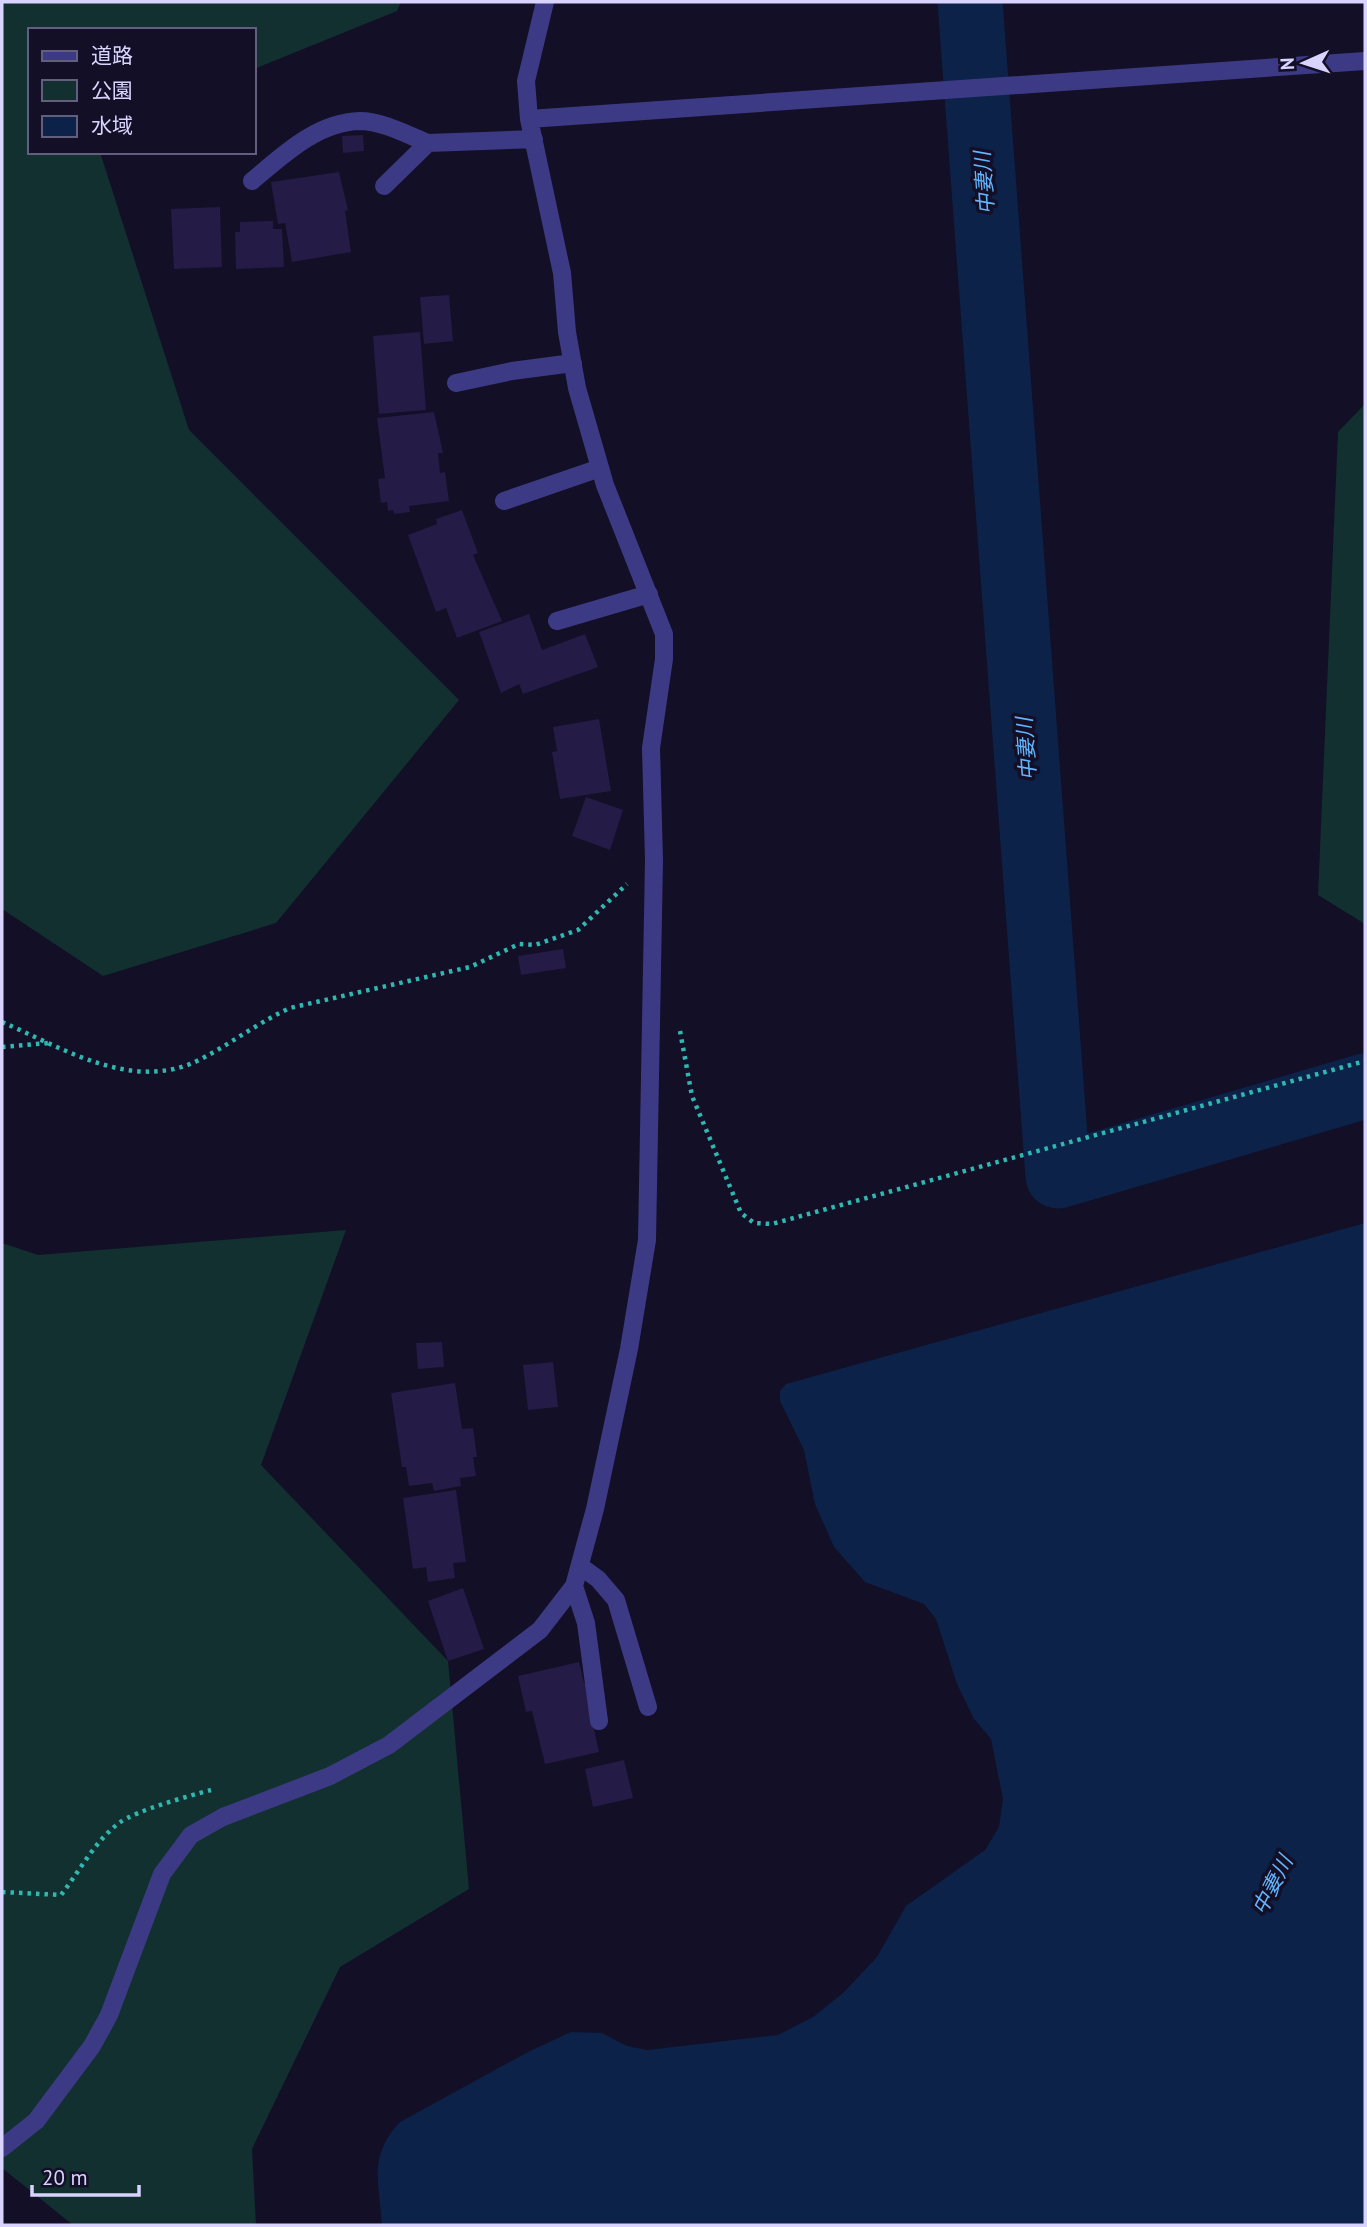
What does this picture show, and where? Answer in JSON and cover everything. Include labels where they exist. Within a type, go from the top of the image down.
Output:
[{"type":"street","points":[[2,2148],[36,2121],[92,2046],[109,2015],[162,1874],[191,1835],[223,1817],[330,1776],[389,1745],[540,1630],[574,1586],[580,1566],[629,1349],[647,1240],[654,860],[651,748],[664,659],[664,634],[600,468],[573,363],[562,273],[529,119],[526,81],[545,2]]},
{"type":"street","points":[[529,119],[1365,61]]},
{"type":"street","points":[[252,181],[297,143],[337,125],[362,121],[428,143],[534,139]]},
{"type":"street","points":[[384,186],[428,143]]},
{"type":"street","points":[[456,383],[512,371],[573,363]]},
{"type":"street","points":[[504,501],[600,468]]},
{"type":"street","points":[[557,621],[649,594]]},
{"type":"street","points":[[580,1566],[598,1579],[616,1600],[648,1707]]},
{"type":"street","points":[[574,1586],[586,1623],[599,1721]]},
{"type":"path","points":[[2,1022],[90,1061],[125,1072],[169,1070],[199,1060],[267,1018],[290,1008],[470,967],[519,944],[535,945],[578,930],[654,860]]},
{"type":"path","points":[[652,991],[668,1005],[680,1033],[692,1096],[741,1213],[754,1223],[772,1224],[1365,1061]]},
{"type":"path","points":[[2,1047],[50,1043]]},
{"type":"green space","points":[[2,2],[401,2],[397,11],[256,68],[256,28],[28,28],[28,154],[101,154],[189,430],[459,700],[276,923],[103,976],[2,909]]},
{"type":"green space","points":[[1365,404],[1365,924],[1318,895],[1338,432]]},
{"type":"green space","points":[[346,1230],[261,1465],[448,1661],[469,1889],[340,1967],[252,2149],[256,2225],[73,2225],[2,2168],[2,1243],[38,1255]]},
{"type":"water","points":[[1365,1223],[1365,2225],[382,2225],[379,2158],[390,2134],[400,2122],[528,2052],[571,2032],[602,2033],[627,2046],[647,2050],[778,2035],[813,2017],[843,1993],[877,1957],[906,1906],[985,1850],[999,1827],[1003,1799],[991,1739],[974,1719],[957,1684],[936,1619],[924,1604],[865,1582],[834,1547],[815,1504],[804,1450],[780,1401],[780,1391],[786,1384]]},
{"type":"building","points":[[363,135],[364,151],[343,153],[342,136]]},
{"type":"building","points":[[339,172],[348,210],[345,211],[351,252],[292,262],[285,223],[278,224],[271,182]]},
{"type":"building","points":[[220,207],[222,267],[174,269],[171,209]]},
{"type":"building","points":[[273,221],[273,229],[282,229],[284,267],[236,269],[235,232],[240,232],[240,222]]},
{"type":"building","points":[[449,295],[453,341],[424,344],[420,297]]},
{"type":"building","points":[[420,332],[426,410],[379,414],[373,336]]},
{"type":"building","points":[[434,412],[443,453],[438,453],[440,473],[445,472],[449,501],[409,506],[410,512],[394,514],[393,510],[388,511],[387,502],[381,503],[378,479],[385,478],[377,418]]},
{"type":"building","points":[[462,510],[478,553],[473,555],[502,621],[457,638],[446,608],[436,612],[408,535],[437,524],[436,519]]},
{"type":"building","points":[[529,614],[542,650],[585,634],[598,667],[523,694],[519,684],[501,693],[479,632]]},
{"type":"building","points":[[599,719],[611,791],[560,799],[552,752],[557,751],[553,727]]},
{"type":"building","points":[[586,797],[623,810],[610,850],[572,836]]},
{"type":"building","points":[[563,949],[566,968],[521,975],[518,956]]},
{"type":"building","points":[[442,1342],[444,1367],[418,1369],[416,1343]]},
{"type":"building","points":[[553,1362],[558,1407],[528,1410],[523,1365]]},
{"type":"building","points":[[455,1383],[462,1429],[473,1428],[477,1457],[473,1457],[476,1476],[460,1478],[461,1486],[434,1491],[432,1483],[409,1486],[406,1467],[402,1467],[391,1393]]},
{"type":"building","points":[[456,1490],[466,1562],[453,1563],[455,1578],[428,1582],[426,1567],[413,1569],[403,1498]]},
{"type":"building","points":[[463,1588],[484,1649],[448,1661],[428,1601]]},
{"type":"building","points":[[579,1662],[584,1683],[588,1682],[591,1715],[599,1752],[545,1764],[532,1711],[526,1712],[518,1676]]},
{"type":"building","points":[[624,1760],[633,1798],[593,1807],[585,1769]]},
{"type":"waterway","name":"中妻川","points":[[970,2],[1058,1176],[1365,1086]]}]
